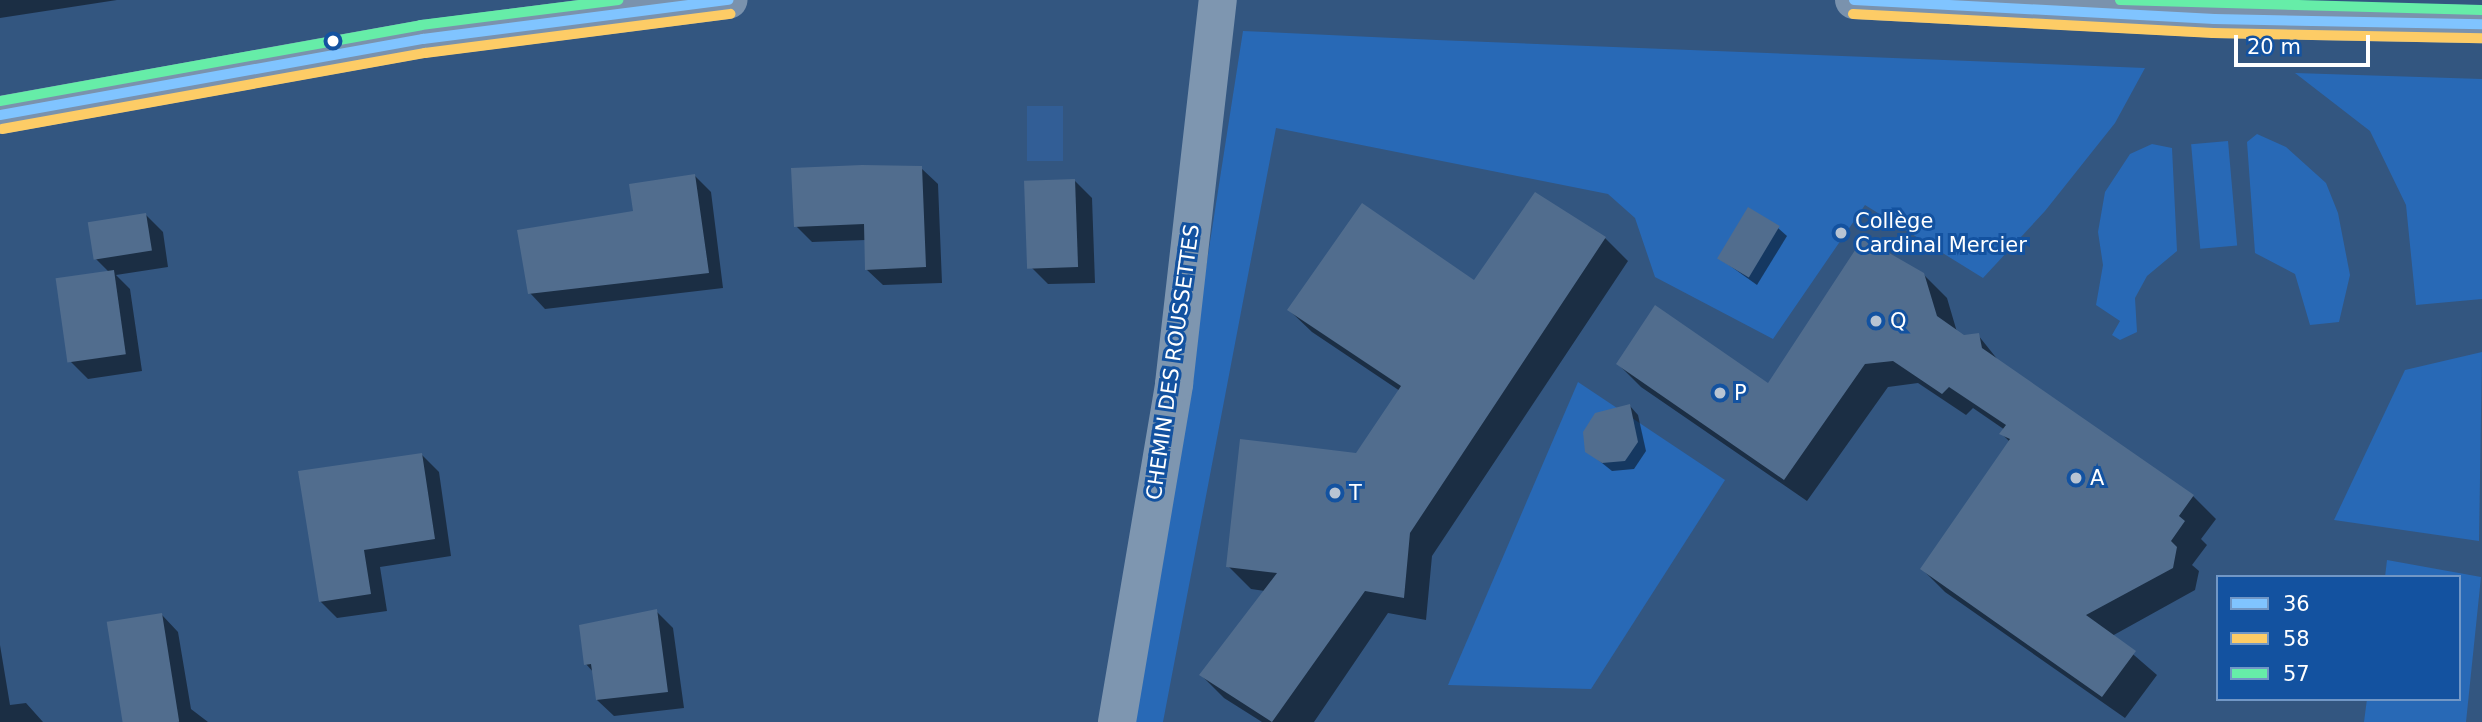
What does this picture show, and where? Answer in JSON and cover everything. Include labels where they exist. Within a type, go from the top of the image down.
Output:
[{"type":"main road","points":[[0,115],[423,39],[729,0]]},
{"type":"main road","points":[[1854,0],[2214,19],[2482,24]]},
{"type":"street","name":"CHEMIN DES ROUSSETTES","points":[[1118,722],[1174,384],[1217,0]]},
{"type":"shaded area","points":[[1243,31],[2145,68],[2115,123],[2045,211],[1983,278],[1865,205],[1773,339],[1655,277],[1635,218],[1608,194],[1276,128],[1163,722],[1135,722]]},
{"type":"shaded area","points":[[2295,73],[2482,79],[2482,299],[2416,305],[2406,205],[2370,131]]},
{"type":"shaded area","points":[[1027,106],[1063,106],[1063,161],[1027,161]]},
{"type":"shaded area","points":[[2257,134],[2286,147],[2326,183],[2338,213],[2350,275],[2339,322],[2310,325],[2295,274],[2255,253],[2247,142]]},
{"type":"shaded area","points":[[2228,141],[2237,246],[2200,249],[2191,144]]},
{"type":"shaded area","points":[[2152,144],[2172,148],[2177,251],[2147,276],[2135,298],[2137,332],[2120,340],[2112,335],[2120,321],[2096,305],[2103,265],[2098,232],[2105,192],[2130,154]]},
{"type":"shaded area","points":[[2482,352],[2479,541],[2334,520],[2405,370]]},
{"type":"shaded area","points":[[1578,382],[1725,480],[1591,689],[1448,685]]},
{"type":"shaded area","points":[[2387,560],[2481,577],[2466,722],[2364,722],[2367,701],[2461,701],[2461,575],[2385,575]]},
{"type":"building","points":[[922,166],[926,267],[865,270],[864,224],[794,227],[791,168]]},
{"type":"building","points":[[695,174],[709,273],[528,294],[517,230],[633,211],[629,184]]},
{"type":"building","points":[[1075,179],[1078,267],[1027,269],[1024,181]]},
{"type":"building","name":"T","points":[[1535,192],[1606,237],[1410,533],[1404,598],[1365,591],[1272,722],[1199,675],[1277,573],[1226,567],[1240,439],[1356,453],[1401,386],[1287,310],[1362,203],[1474,280]]},
{"type":"building","points":[[1748,207],[1780,226],[1749,277],[1717,258]]},
{"type":"building","points":[[146,213],[152,251],[94,260],[88,222]]},
{"type":"building","points":[[1863,238],[1924,273],[1937,316],[1964,335],[1979,333],[1982,348],[2194,495],[2179,516],[2185,521],[2171,541],[2177,547],[2173,568],[2086,615],[2136,651],[2102,697],[1920,569],[2010,439],[1999,434],[2006,425],[1949,387],[1942,394],[1893,361],[1865,364],[1784,480],[1616,364],[1655,305],[1768,383]]},
{"type":"building","points":[[114,270],[126,354],[67,362],[56,278]]},
{"type":"building","points":[[1630,404],[1638,442],[1625,461],[1602,463],[1585,452],[1583,432],[1595,413]]},
{"type":"building","points":[[422,453],[435,539],[364,550],[371,594],[319,602],[298,471]]},
{"type":"building","points":[[657,609],[668,692],[596,700],[591,664],[584,665],[579,625]]},
{"type":"building","points":[[162,613],[179,722],[123,722],[107,622]]},
{"type":"transit line","name":"57","points":[[0,101],[421,25],[618,0]]},
{"type":"transit line","name":"36","points":[[0,115],[423,39],[729,0]]},
{"type":"transit line","name":"36","points":[[1854,0],[2214,19],[2482,24]]},
{"type":"transit line","name":"57","points":[[2120,0],[2482,10]]},
{"type":"transit line","name":"58","points":[[2,129],[425,53],[731,14]]},
{"type":"transit line","name":"58","points":[[1853,14],[2213,33],[2482,38]]},
{"type":"place","name":"Collège Cardinal Mercier","points":[[1841,233]]},
{"type":"place","name":"Q","points":[[1876,321]]},
{"type":"place","name":"P","points":[[1720,393]]},
{"type":"place","name":"A","points":[[2076,478]]},
{"type":"place","name":"T","points":[[1335,493]]}]
